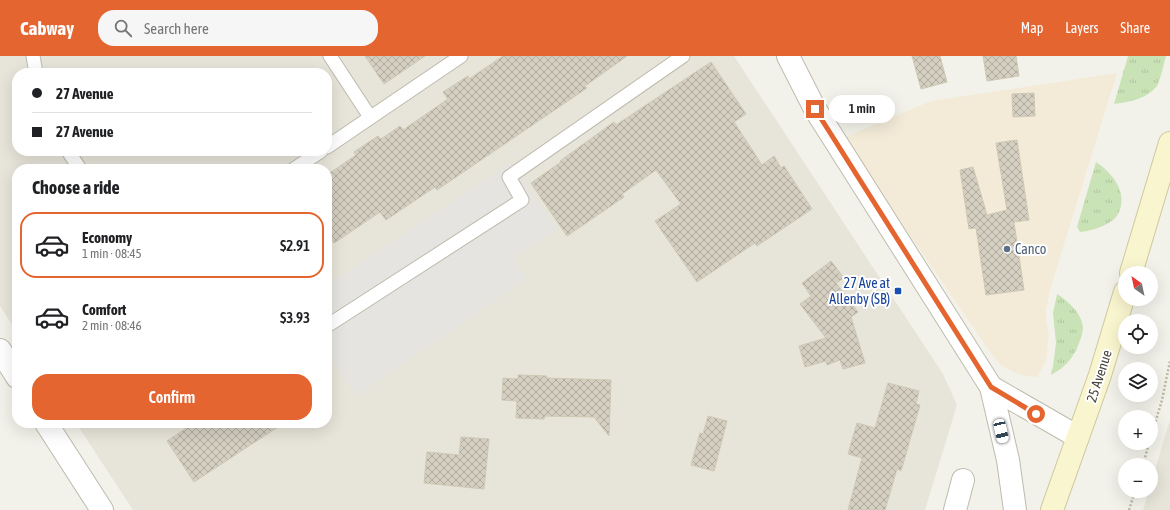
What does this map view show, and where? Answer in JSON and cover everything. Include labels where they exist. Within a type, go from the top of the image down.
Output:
[{"type":"main road","points":[[1133,266],[1170,143]]},
{"type":"main road","name":"25 Avenue","points":[[1052,510],[1100,375],[1121,306]]},
{"type":"street","points":[[788,56],[815,109],[991,387],[1008,460],[1015,510]]},
{"type":"street","points":[[0,350],[12,369]]},
{"type":"street","points":[[991,387],[1078,437]]},
{"type":"street","points":[[49,428],[102,510]]},
{"type":"street","points":[[955,510],[963,480]]},
{"type":"lane","points":[[33,56],[35,68]]},
{"type":"lane","points":[[330,56],[370,118]]},
{"type":"lane","points":[[332,144],[461,56]]},
{"type":"lane","points":[[332,323],[522,200],[509,177],[683,56]]},
{"type":"lane","points":[[302,164],[314,156]]},
{"type":"path","points":[[1158,413],[1170,361]]},
{"type":"path","points":[[1129,510],[1133,498]]},
{"type":"shaded area","points":[[0,56],[734,56],[943,374],[957,405],[925,510],[133,510],[79,428],[332,428],[332,164],[12,164],[12,324],[0,306]]},
{"type":"shaded area","points":[[1117,73],[1050,290],[1046,310],[1046,321],[1049,334],[1046,361],[1037,377],[1015,373],[1001,365],[995,359],[843,138],[931,101]]},
{"type":"shaded area","points":[[510,163],[557,230],[513,257],[526,279],[356,396],[332,360],[332,282]]},
{"type":"shaded area","points":[[1170,420],[1170,510],[1143,510],[1147,498],[1158,498],[1158,460]]},
{"type":"green space","points":[[1128,56],[1166,56],[1158,84],[1153,90],[1143,97],[1114,104]]},
{"type":"green space","points":[[1096,162],[1108,172],[1118,185],[1122,199],[1121,206],[1115,218],[1107,224],[1096,229],[1080,232],[1077,227]]},
{"type":"green space","points":[[1057,294],[1066,300],[1077,312],[1082,323],[1083,330],[1078,346],[1072,357],[1051,375],[1056,343],[1053,313]]},
{"type":"building","points":[[365,56],[425,56],[384,84]]},
{"type":"building","points":[[503,56],[627,56],[585,86],[587,88],[437,190],[435,187],[386,220],[380,212],[334,243],[332,240],[332,172],[356,155],[354,152],[378,136],[381,139],[400,126],[403,130],[448,99],[443,92],[468,76],[469,79]]},
{"type":"building","points":[[912,56],[940,56],[947,82],[921,89]]},
{"type":"building","points":[[983,56],[1016,56],[1019,76],[987,81]]},
{"type":"building","points":[[711,62],[746,114],[734,122],[762,165],[774,156],[781,168],[784,166],[812,209],[757,246],[755,243],[697,282],[655,221],[681,204],[656,170],[622,194],[624,197],[567,236],[531,183],[614,122],[616,125]]},
{"type":"building","points":[[1034,93],[1035,116],[1013,117],[1012,94]]},
{"type":"building","points":[[1017,140],[1029,220],[1014,222],[1024,290],[986,295],[976,228],[969,229],[960,170],[973,167],[987,215],[1007,210],[996,143]]},
{"type":"building","points":[[831,261],[844,278],[836,283],[858,312],[851,317],[865,363],[843,369],[840,360],[827,365],[826,361],[805,367],[799,346],[826,338],[800,304],[811,296],[802,283]]},
{"type":"building","points":[[518,375],[547,376],[546,378],[611,380],[609,436],[594,417],[545,416],[544,419],[516,418],[517,401],[502,400],[503,378],[518,379]]},
{"type":"building","points":[[888,383],[919,391],[916,404],[920,405],[901,471],[897,469],[885,510],[848,510],[862,458],[848,454],[857,423],[875,428]]},
{"type":"building","points":[[708,416],[727,421],[714,471],[691,465],[700,433],[703,434]]},
{"type":"building","points":[[186,428],[276,428],[194,482],[167,441]]},
{"type":"building","points":[[461,437],[489,439],[484,489],[424,483],[427,452],[459,455]]},
{"type":"place","name":"Canco","points":[[1007,249]]},
{"type":"place","name":"27 Ave at Allenby (SB)","points":[[898,291]]},
{"type":"route","points":[[815,109],[991,387],[1036,414]]}]
